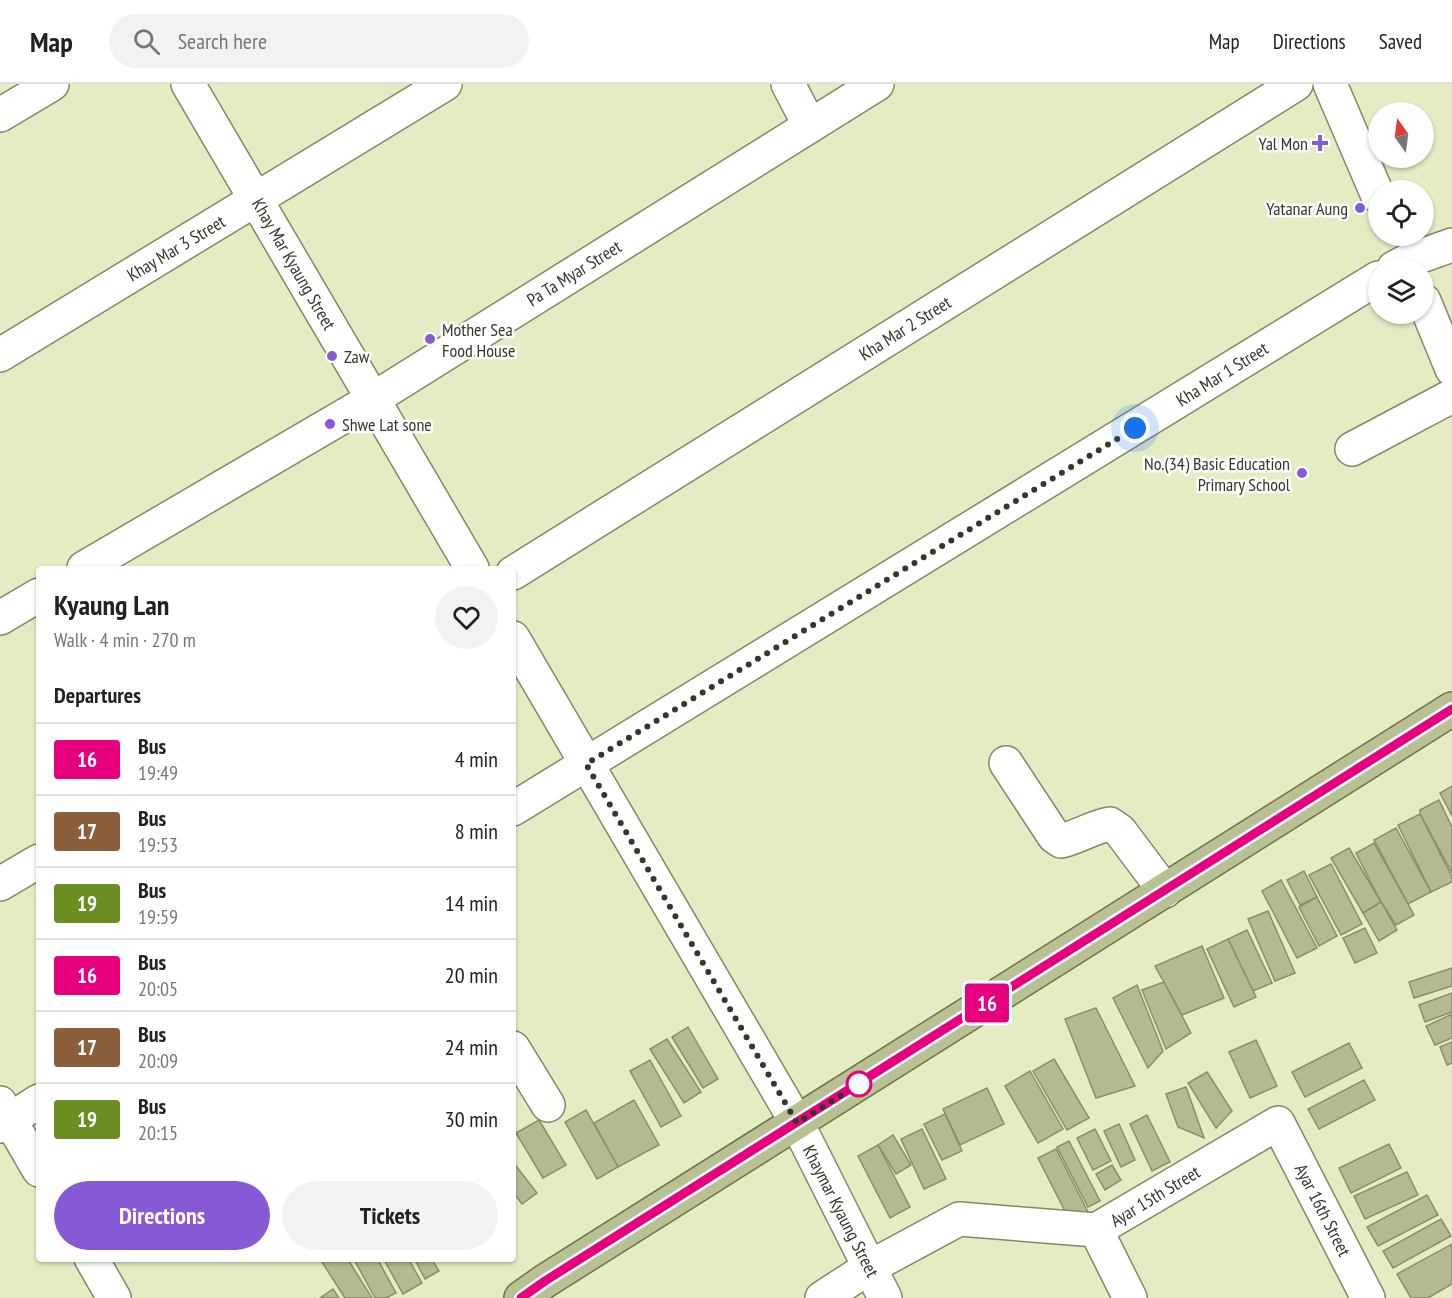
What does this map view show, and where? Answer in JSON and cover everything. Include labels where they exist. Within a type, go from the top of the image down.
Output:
[{"type":"main road","points":[[521,1298],[1452,709]]},
{"type":"street","points":[[0,115],[52,84]]},
{"type":"street","name":"Khay Mar Kyaung Street","points":[[188,84],[471,566]]},
{"type":"street","name":"Khay Mar 3 Street","points":[[0,356],[445,84]]},
{"type":"street","points":[[788,84],[810,126]]},
{"type":"street","name":"Pa Ta Myar Street","points":[[87,566],[373,399],[877,84]]},
{"type":"street","name":"Kha Mar 2 Street","points":[[516,571],[1296,84]]},
{"type":"street","points":[[1330,84],[1371,180]]},
{"type":"street","points":[[1402,258],[1452,245]]},
{"type":"street","name":"Kha Mar 1 Street","points":[[516,807],[1368,284]]},
{"type":"street","points":[[1433,324],[1452,369]]},
{"type":"street","points":[[1353,449],[1452,396]]},
{"type":"street","points":[[0,618],[36,597]]},
{"type":"street","points":[[516,643],[797,1123]]},
{"type":"street","points":[[1006,764],[1054,836],[1061,841],[1071,839],[1099,826],[1110,824],[1120,831],[1165,891]]},
{"type":"street","points":[[0,884],[36,863]]},
{"type":"street","points":[[516,1053],[548,1105]]},
{"type":"street","points":[[36,1102],[3,1116],[36,1166]]},
{"type":"street","name":"Khaymar Kyaung Street","points":[[797,1123],[885,1298]]},
{"type":"street","name":"Ayar 15th Street","points":[[1130,1298],[1096,1230],[1278,1123]]},
{"type":"street","name":"Ayar 16th Street","points":[[1278,1123],[1368,1298]]},
{"type":"street","points":[[822,1298],[870,1267],[959,1219],[1096,1230]]},
{"type":"street","points":[[93,1262],[114,1298]]},
{"type":"building","points":[[1452,786],[1452,816],[1440,793]]},
{"type":"building","points":[[1439,800],[1452,827],[1452,873],[1420,814],[1420,810]]},
{"type":"building","points":[[1420,814],[1452,877],[1452,882],[1431,892],[1398,825]]},
{"type":"building","points":[[1396,828],[1431,892],[1408,904],[1374,840]]},
{"type":"building","points":[[1374,843],[1414,915],[1396,925],[1381,902],[1356,853]]},
{"type":"building","points":[[1349,848],[1381,902],[1363,913],[1331,858]]},
{"type":"building","points":[[1331,864],[1362,924],[1341,935],[1309,875]]},
{"type":"building","points":[[1304,871],[1317,897],[1300,905],[1287,880]]},
{"type":"building","points":[[1281,880],[1317,948],[1297,958],[1262,891]]},
{"type":"building","points":[[1317,897],[1337,936],[1319,946],[1299,907]]},
{"type":"building","points":[[1381,902],[1397,930],[1379,941],[1363,913]]},
{"type":"building","points":[[1268,911],[1295,973],[1275,981],[1248,919]]},
{"type":"building","points":[[1365,928],[1377,953],[1355,963],[1343,938]]},
{"type":"building","points":[[1247,930],[1272,983],[1253,991],[1228,939]]},
{"type":"building","points":[[1228,939],[1256,997],[1234,1007],[1207,949]]},
{"type":"building","points":[[1202,946],[1224,998],[1182,1015],[1155,966]]},
{"type":"building","points":[[1452,968],[1452,986],[1414,998],[1409,982]]},
{"type":"building","points":[[1164,982],[1191,1033],[1166,1049],[1142,990]]},
{"type":"building","points":[[1137,985],[1163,1051],[1148,1068],[1113,998]]},
{"type":"building","points":[[1452,993],[1452,1012],[1425,1022],[1419,1005]]},
{"type":"building","points":[[1096,1008],[1135,1086],[1096,1098],[1065,1019]]},
{"type":"building","points":[[1452,1014],[1452,1038],[1435,1045],[1426,1026]]},
{"type":"building","points":[[688,1027],[718,1079],[703,1088],[672,1037]]},
{"type":"building","points":[[667,1039],[701,1092],[684,1103],[650,1049]]},
{"type":"building","points":[[1256,1040],[1277,1086],[1250,1098],[1229,1052]]},
{"type":"building","points":[[1452,1042],[1452,1063],[1447,1065],[1440,1047]]},
{"type":"building","points":[[1349,1043],[1362,1068],[1305,1097],[1292,1072]]},
{"type":"building","points":[[1054,1059],[1089,1118],[1067,1130],[1033,1071]]},
{"type":"building","points":[[650,1060],[681,1116],[661,1127],[630,1071]]},
{"type":"building","points":[[1030,1071],[1063,1129],[1038,1143],[1005,1086]]},
{"type":"building","points":[[1207,1072],[1232,1111],[1216,1128],[1188,1083]]},
{"type":"building","points":[[1364,1080],[1375,1100],[1319,1129],[1308,1109]]},
{"type":"building","points":[[1186,1087],[1204,1138],[1178,1127],[1166,1094]]},
{"type":"building","points":[[987,1088],[1004,1124],[960,1145],[943,1109]]},
{"type":"building","points":[[634,1100],[659,1145],[618,1167],[594,1123]]},
{"type":"building","points":[[586,1110],[618,1167],[597,1179],[565,1122]]},
{"type":"building","points":[[945,1114],[962,1151],[942,1160],[924,1124]]},
{"type":"building","points":[[1147,1115],[1170,1162],[1152,1171],[1130,1124]]},
{"type":"building","points":[[539,1120],[566,1165],[543,1178],[516,1133]]},
{"type":"building","points":[[1119,1124],[1135,1160],[1121,1167],[1104,1131]]},
{"type":"building","points":[[922,1129],[946,1179],[924,1189],[901,1139]]},
{"type":"building","points":[[1095,1129],[1111,1161],[1093,1170],[1077,1138]]},
{"type":"building","points":[[893,1135],[911,1165],[896,1174],[878,1145]]},
{"type":"building","points":[[1069,1141],[1100,1201],[1088,1207],[1057,1147]]},
{"type":"building","points":[[1389,1144],[1401,1168],[1351,1193],[1339,1168]]},
{"type":"building","points":[[878,1145],[910,1207],[890,1218],[858,1156]]},
{"type":"building","points":[[1056,1149],[1089,1214],[1071,1223],[1038,1158]]},
{"type":"building","points":[[1112,1165],[1121,1180],[1105,1190],[1096,1174]]},
{"type":"building","points":[[516,1166],[537,1193],[522,1204],[516,1196]]},
{"type":"building","points":[[1407,1172],[1418,1195],[1365,1219],[1354,1196]]},
{"type":"building","points":[[1427,1195],[1438,1215],[1378,1246],[1367,1227]]},
{"type":"building","points":[[1441,1219],[1451,1236],[1393,1268],[1383,1251]]},
{"type":"building","points":[[1452,1244],[1452,1284],[1428,1298],[1411,1298],[1397,1274]]},
{"type":"building","points":[[322,1262],[350,1262],[372,1298],[345,1298]]},
{"type":"building","points":[[356,1262],[379,1262],[396,1293],[386,1298],[375,1298]]},
{"type":"building","points":[[385,1262],[410,1262],[422,1283],[403,1294]]},
{"type":"building","points":[[416,1262],[433,1262],[439,1271],[425,1279]]},
{"type":"building","points":[[333,1289],[339,1298],[320,1298]]},
{"type":"bus line","name":"16","points":[[521,1298],[1452,709]]},
{"type":"place","name":"Yal Mon","points":[[1320,143]]},
{"type":"place","name":"Yatanar Aung","points":[[1360,208]]},
{"type":"place","name":"Mother Sea Food House","points":[[430,339]]},
{"type":"place","name":"Zaw","points":[[332,356]]},
{"type":"place","name":"Shwe Lat sone","points":[[330,424]]},
{"type":"place","name":"No.(34) Basic Education Primary School","points":[[1302,473]]},
{"type":"route","points":[[859,1084],[797,1123],[586,764],[1135,428]]}]
